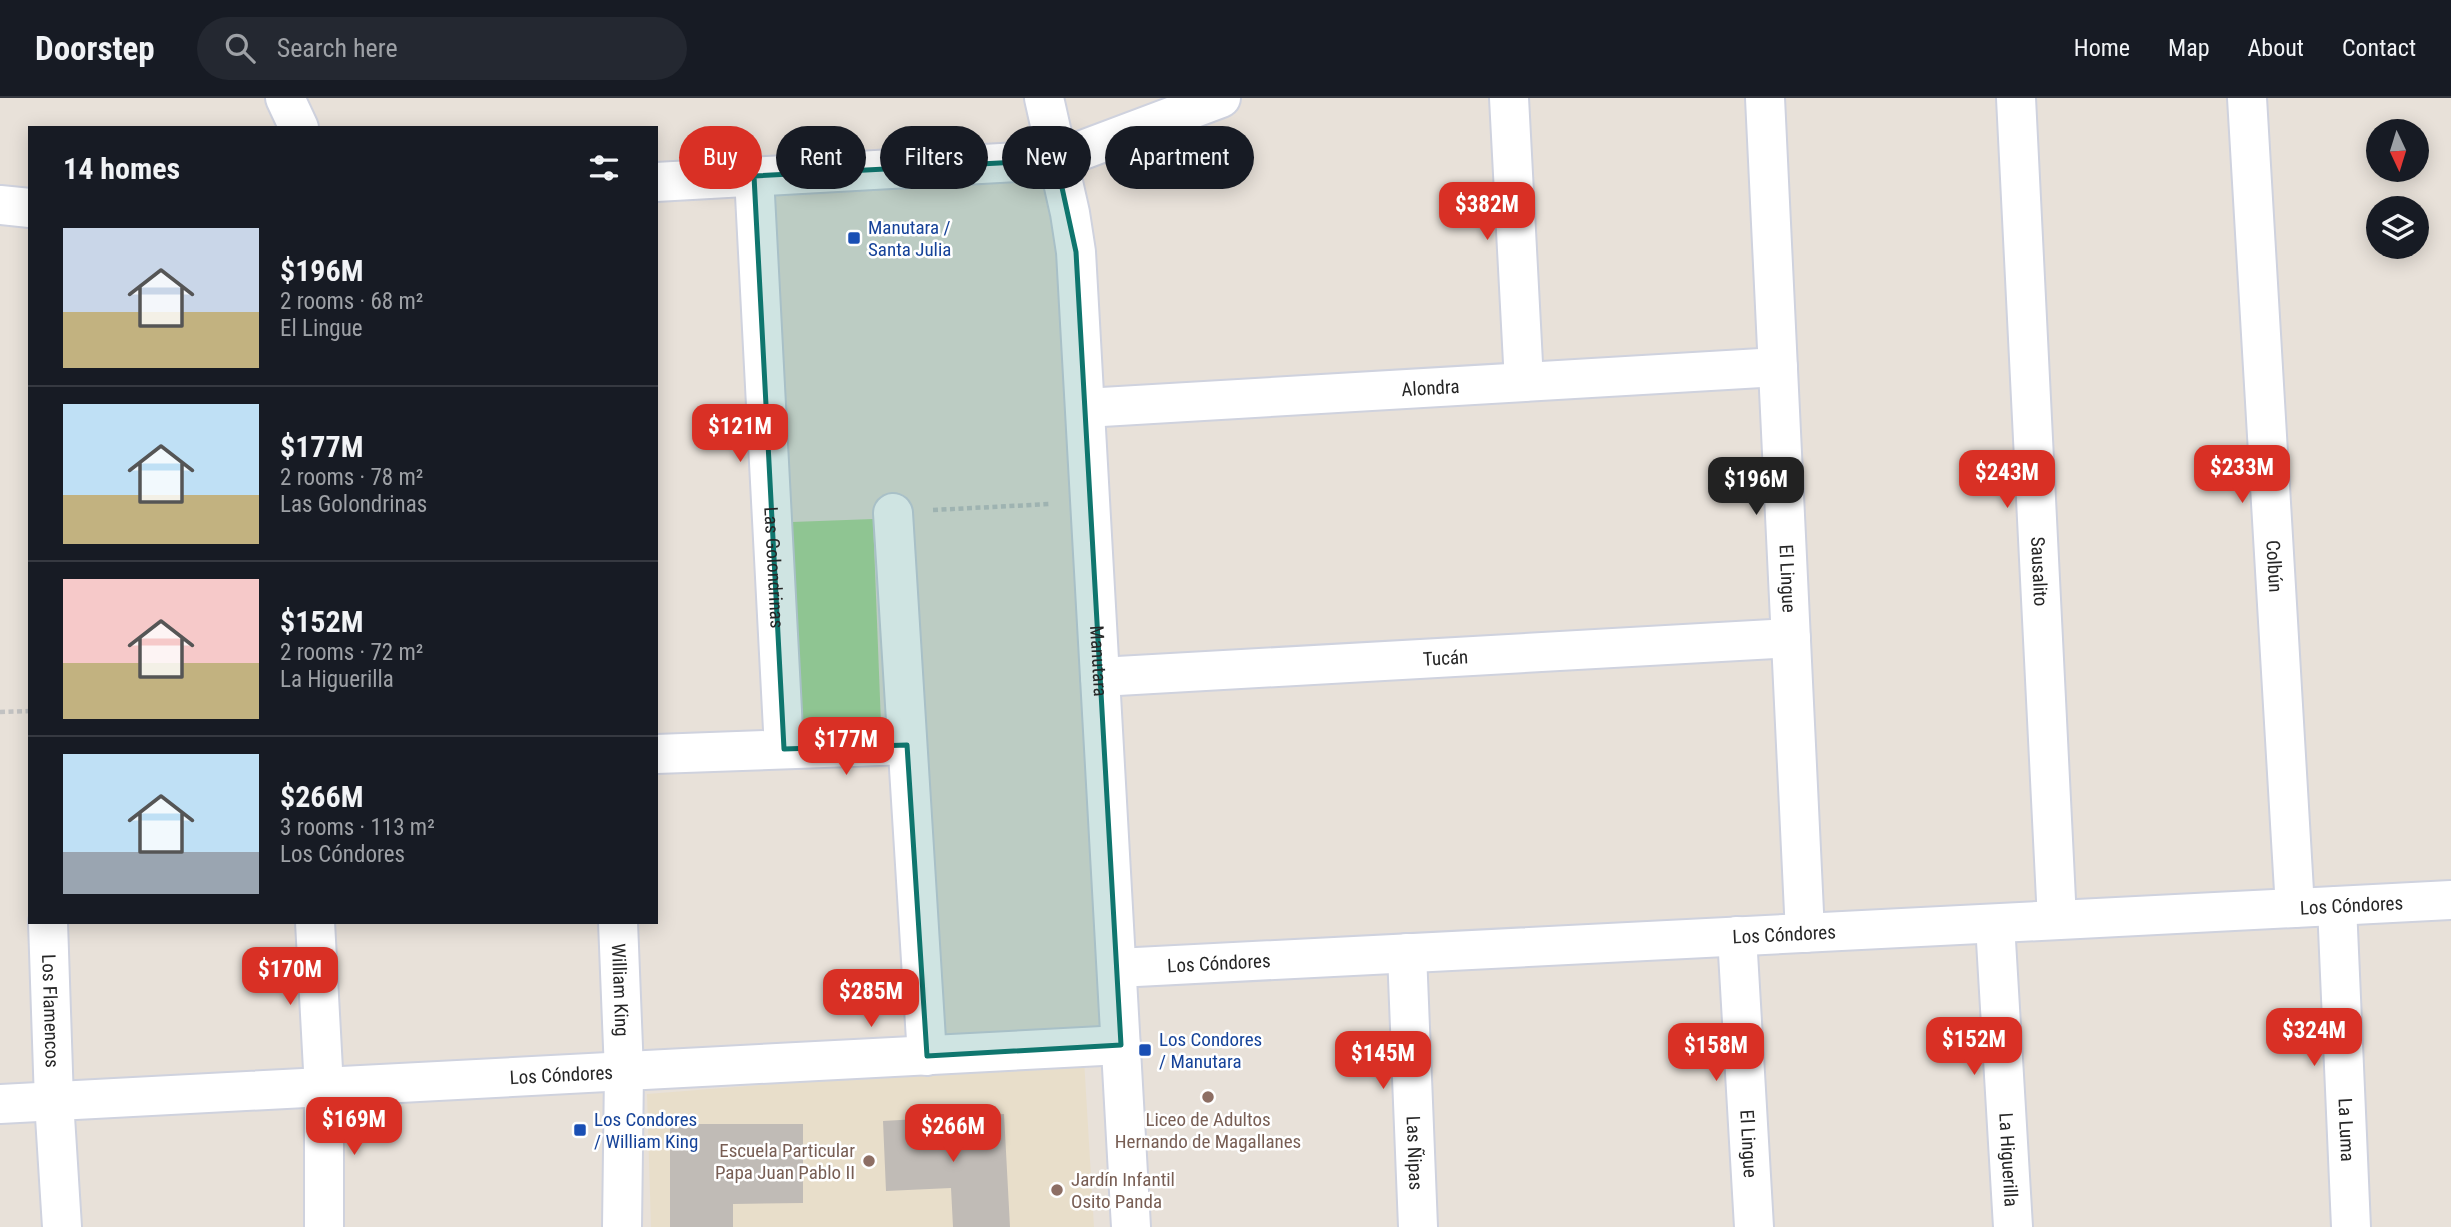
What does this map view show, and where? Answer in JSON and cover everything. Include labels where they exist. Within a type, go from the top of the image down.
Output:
[{"type":"street","points":[[285,98],[298,126]]},
{"type":"street","name":"Manutara","points":[[1044,98],[1049,126]]},
{"type":"street","points":[[1091,147],[1221,98]]},
{"type":"street","points":[[1509,98],[1524,382]]},
{"type":"street","name":"El Lingue","points":[[1765,98],[1805,933]]},
{"type":"street","name":"Sausalito","points":[[2016,98],[2057,920]]},
{"type":"street","name":"Colbún","points":[[2247,98],[2295,908]]},
{"type":"street","points":[[762,176],[1002,163]]},
{"type":"street","points":[[658,182],[679,181]]},
{"type":"street","name":"Las Golondrinas","points":[[755,189],[784,749]]},
{"type":"street","name":"Manutara","points":[[1064,189],[1076,252],[1131,1227]]},
{"type":"street","points":[[0,205],[28,208]]},
{"type":"street","name":"Alondra","points":[[1085,408],[1778,367]]},
{"type":"street","points":[[893,513],[927,1056]]},
{"type":"street","name":"Tucán","points":[[1100,677],[1791,638]]},
{"type":"street","points":[[658,754],[907,745]]},
{"type":"street","name":"Los Cóndores","points":[[1117,968],[2451,900]]},
{"type":"street","name":"La Luma","points":[[2337,906],[2351,1227]]},
{"type":"street","name":"La Higuerilla","points":[[1996,923],[2013,1227]]},
{"type":"street","name":"Los Flamencos","points":[[48,924],[54,1101],[62,1227]]},
{"type":"street","points":[[315,924],[324,1088],[324,1227]]},
{"type":"street","name":"William King","points":[[618,924],[624,1072],[622,1227]]},
{"type":"street","name":"El Lingue","points":[[1737,936],[1754,1227]]},
{"type":"street","name":"Las Ñipas","points":[[1407,953],[1418,1227]]},
{"type":"street","name":"Los Cóndores","points":[[0,1104],[1121,1045]]},
{"type":"path","points":[[893,513],[1050,504]]},
{"type":"path","points":[[0,712],[28,711]]},
{"type":"highlighted area","points":[[1056,160],[1076,252],[1121,1045],[927,1056],[907,745],[784,749],[754,176]]},
{"type":"shaded area","name":"Escuela Particular Papa Juan Pablo II","points":[[1084,1059],[1094,1227],[651,1227],[647,1094]]},
{"type":"green space","points":[[873,519],[881,724],[800,726],[792,522]]},
{"type":"building","points":[[1004,1114],[1010,1227],[953,1227],[951,1188],[886,1191],[883,1121]]},
{"type":"building","points":[[670,1124],[803,1124],[803,1203],[733,1204],[733,1227],[670,1227]]},
{"type":"place","name":"Manutara / Santa Julia","points":[[854,238]]},
{"type":"place","name":"Los Condores / Manutara","points":[[1145,1050]]},
{"type":"place","name":"Liceo de Adultos Hernando de Magallanes","points":[[1208,1097]]},
{"type":"place","name":"Los Condores / William King","points":[[580,1130]]},
{"type":"place","name":"Escuela Particular Papa Juan Pablo II","points":[[869,1161]]},
{"type":"place","name":"Jardín Infantil Osito Panda","points":[[1057,1190]]}]
